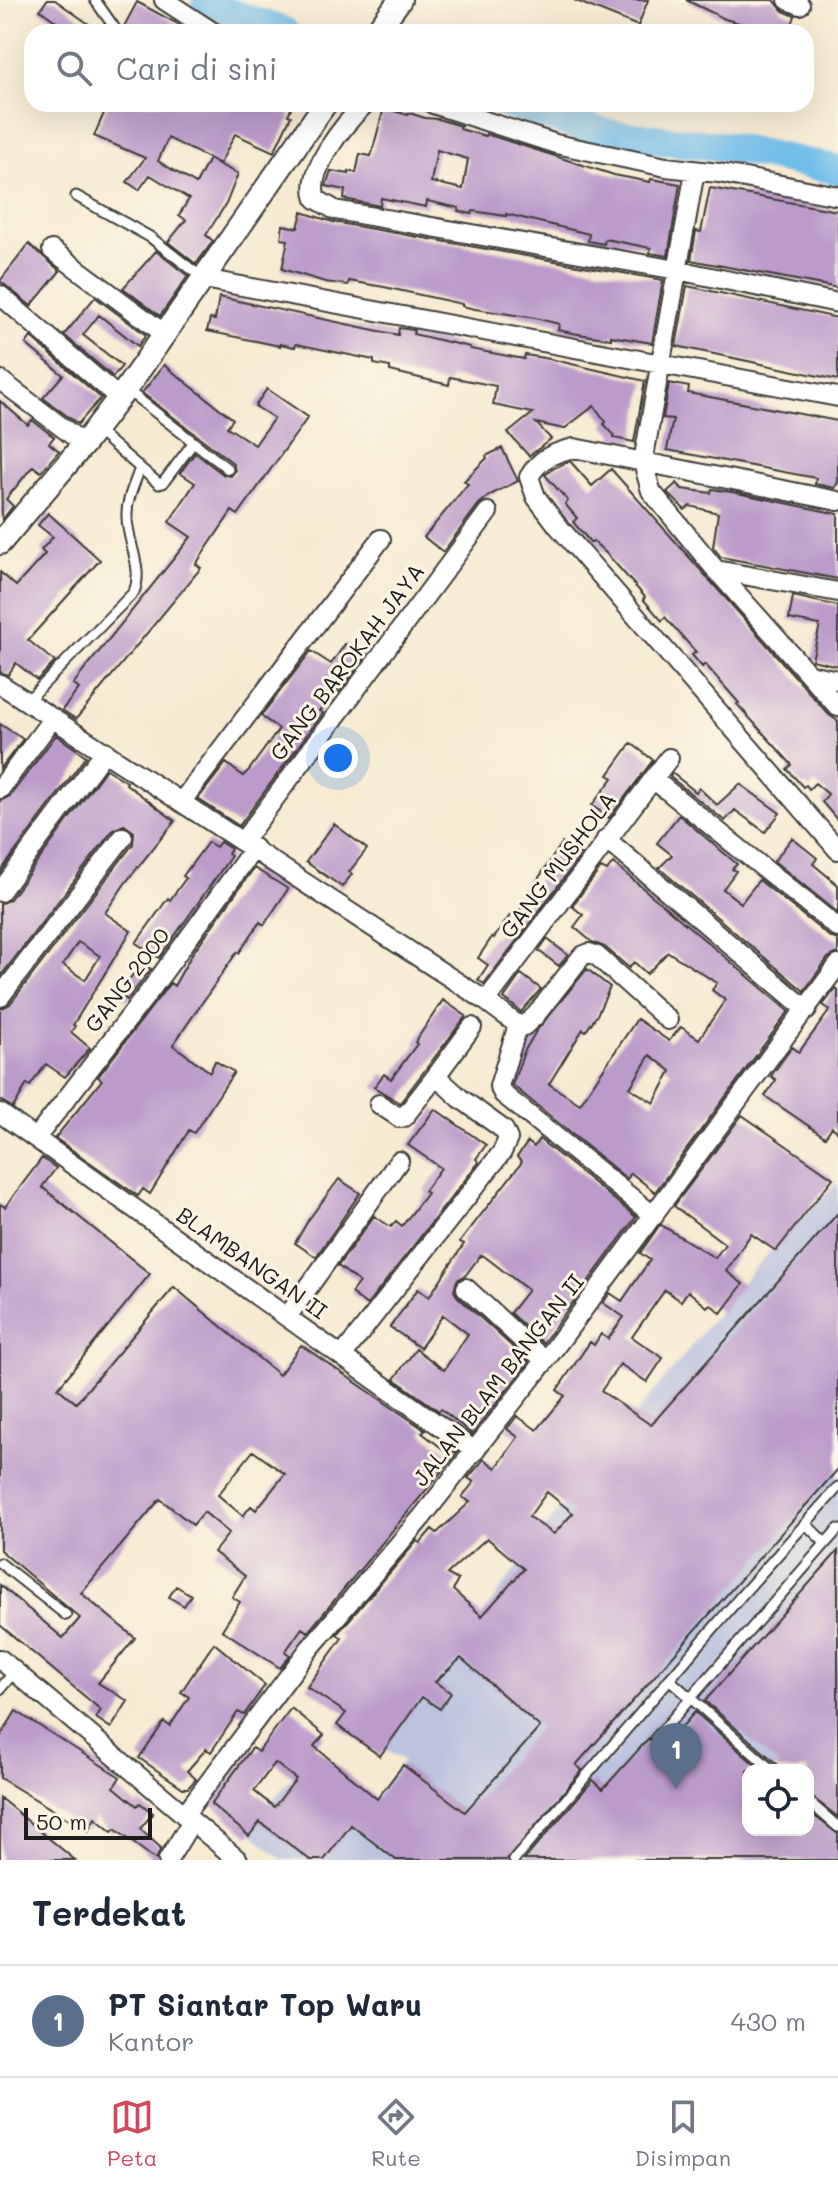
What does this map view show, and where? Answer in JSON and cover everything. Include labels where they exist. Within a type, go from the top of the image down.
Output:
[{"type":"street","points":[[164,0],[201,24]]},
{"type":"street","points":[[382,24],[400,0]]},
{"type":"street","points":[[0,543],[123,394],[319,112]]},
{"type":"street","points":[[356,112],[328,149],[313,180],[314,196],[335,210],[677,270],[838,303]]},
{"type":"street","points":[[458,112],[556,144],[838,196]]},
{"type":"street","points":[[695,171],[643,462],[651,491],[716,570],[838,707]]},
{"type":"street","points":[[52,250],[166,335]]},
{"type":"street","points":[[204,279],[838,397]]},
{"type":"street","points":[[0,295],[123,394]]},
{"type":"street","points":[[0,380],[89,436]]},
{"type":"street","points":[[838,501],[574,448],[538,462],[529,477],[530,486],[558,526],[838,850]]},
{"type":"street","name":"GANG BAROKAH JAYA","points":[[248,845],[488,512]]},
{"type":"street","points":[[182,801],[381,539]]},
{"type":"street","points":[[716,570],[838,592]]},
{"type":"street","points":[[809,674],[838,680]]},
{"type":"street","points":[[0,684],[486,1001],[518,1025],[524,1026],[535,1016],[582,956],[589,953],[597,956],[668,1020]]},
{"type":"street","points":[[0,789],[53,718]]},
{"type":"street","points":[[0,892],[105,751]]},
{"type":"street","name":"GANG MUSHOLA","points":[[486,1001],[669,758]]},
{"type":"street","points":[[653,779],[838,928]]},
{"type":"street","points":[[0,997],[123,837]]},
{"type":"street","points":[[606,839],[807,1010]]},
{"type":"street","name":"GANG 2000","points":[[36,1138],[152,988],[248,845]]},
{"type":"street","name":"JALAN BLAM BANGAN II","points":[[168,1860],[188,1818],[310,1648],[475,1451],[545,1361],[838,965]]},
{"type":"street","points":[[518,1025],[499,1086],[503,1094],[654,1216]]},
{"type":"street","points":[[379,1104],[400,1118],[404,1117],[472,1027]]},
{"type":"street","points":[[342,1356],[502,1152],[508,1139],[504,1130],[436,1076]]},
{"type":"street","name":"BLAMBANGAN II","points":[[0,1113],[475,1451]]},
{"type":"street","points":[[287,1317],[399,1161]]},
{"type":"street","points":[[466,1288],[545,1361]]},
{"type":"street","points":[[0,1659],[238,1860]]},
{"type":"lane","points":[[95,0],[112,24]]},
{"type":"lane","points":[[76,196],[150,237],[204,279]]},
{"type":"lane","points":[[123,394],[228,469]]},
{"type":"lane","points":[[89,436],[140,468],[155,483],[163,483],[193,443]]},
{"type":"lane","points":[[27,702],[134,592],[138,576],[127,510],[140,468]]},
{"type":"lane","points":[[514,1860],[838,1487]]},
{"type":"lane","points":[[806,1524],[825,1543]]},
{"type":"lane","points":[[656,1738],[838,1529]]},
{"type":"lane","points":[[0,1563],[66,1615]]},
{"type":"lane","points":[[0,1689],[15,1671]]},
{"type":"lane","points":[[669,1679],[765,1764]]},
{"type":"lane","points":[[814,1806],[838,1827]]},
{"type":"shaded area","points":[[838,1182],[838,1860],[282,1860],[246,1828],[298,1772],[360,1818],[403,1760],[348,1730],[453,1655],[560,1508],[755,1267]]},
{"type":"building","points":[[47,0],[55,0],[89,24],[60,24],[40,10]]},
{"type":"building","points":[[574,0],[648,0],[639,24]]},
{"type":"building","points":[[686,0],[774,0],[783,11],[795,16],[792,24],[743,24]]},
{"type":"building","points":[[137,2],[178,24],[125,24]]},
{"type":"building","points":[[104,112],[289,112],[291,116],[274,152],[235,134],[220,164],[168,138],[158,161],[196,184],[209,159],[238,174],[226,204],[206,235],[213,241],[196,264],[168,242],[186,220],[179,215],[189,199],[150,175],[139,190],[127,182],[145,158],[94,136]]},
{"type":"building","points":[[383,112],[409,113],[438,119],[461,126],[460,129],[486,134],[614,175],[680,184],[668,256],[650,253],[651,248],[605,239],[604,244],[588,241],[589,234],[506,214],[473,211],[472,214],[427,201],[426,207],[381,198],[380,206],[344,199],[345,190],[326,186],[331,171],[356,173],[360,154],[371,156]],"holes":[[[437,150],[468,159],[463,189],[431,182]]]},
{"type":"building","points":[[710,188],[838,211],[838,288],[691,260],[696,231],[701,232]]},
{"type":"building","points":[[302,212],[333,222],[663,280],[652,343],[572,333],[558,330],[559,324],[535,318],[475,309],[349,281],[348,285],[325,282],[282,269],[288,240],[281,239],[283,225],[298,228]]},
{"type":"building","points":[[29,244],[60,271],[31,306],[0,281]]},
{"type":"building","points":[[156,251],[188,276],[160,316],[123,288]]},
{"type":"building","points":[[687,286],[838,318],[838,380],[676,346]]},
{"type":"building","points":[[95,297],[146,335],[138,346],[99,315],[83,335],[122,366],[113,377],[64,335]]},
{"type":"building","points":[[219,297],[398,335],[399,328],[414,330],[413,334],[470,349],[524,359],[525,355],[550,359],[645,381],[634,442],[614,438],[594,406],[564,429],[536,423],[551,439],[529,456],[508,433],[533,413],[493,405],[496,386],[450,377],[449,385],[390,371],[390,367],[374,364],[374,360],[296,344],[295,347],[280,346],[207,331],[210,319],[215,320]]},
{"type":"building","points":[[31,337],[101,398],[78,424],[43,398],[63,375],[26,344]]},
{"type":"building","points":[[164,365],[233,419],[227,427],[255,445],[274,418],[255,406],[267,389],[308,417],[238,515],[232,511],[196,564],[201,568],[76,719],[62,710],[79,689],[73,684],[191,537],[169,522],[195,483],[180,473],[195,453],[224,475],[231,476],[235,471],[233,463],[142,393]]},
{"type":"building","points":[[669,383],[689,387],[688,393],[838,421],[838,482],[835,488],[815,484],[816,478],[667,450],[673,419],[663,418]]},
{"type":"building","points":[[0,401],[28,425],[32,420],[54,437],[49,443],[59,451],[41,472],[33,466],[6,499],[13,506],[2,520]]},
{"type":"building","points":[[502,448],[518,481],[479,504],[443,552],[424,537],[468,484],[464,481],[486,456]]},
{"type":"building","points":[[570,461],[592,486],[611,469],[829,715],[838,721],[838,821],[822,802],[828,794],[815,783],[809,789],[806,785],[803,787],[787,769],[792,765],[705,664],[702,667],[692,655],[696,652],[665,617],[662,621],[607,554],[593,541],[591,543],[573,522],[577,518],[565,504],[568,501],[545,475]]},
{"type":"building","points":[[677,483],[682,489],[737,493],[838,514],[838,579],[721,557],[713,547],[718,513],[690,506],[685,510],[667,492]]},
{"type":"building","points":[[48,513],[100,560],[28,640],[55,662],[37,680],[16,663],[8,675],[0,672],[0,572],[16,586],[45,554],[41,550],[53,537],[38,525]]},
{"type":"building","points":[[793,596],[838,606],[838,666],[812,660],[820,625],[789,619]]},
{"type":"building","points":[[345,644],[365,657],[339,692],[336,690],[319,711],[323,713],[239,826],[198,799],[226,763],[243,776],[249,770],[279,729],[261,716],[311,651],[331,664]]},
{"type":"building","points":[[0,724],[23,739],[0,769]]},
{"type":"building","points":[[56,735],[86,756],[0,872],[0,801],[10,796]]},
{"type":"building","points":[[631,743],[653,760],[609,818],[592,805],[613,778],[608,775]]},
{"type":"building","points":[[106,769],[175,821],[105,913],[131,931],[73,1025],[71,1032],[90,1048],[65,1077],[46,1064],[30,1086],[27,1084],[13,1108],[0,1100],[0,1009],[10,1004],[133,844],[134,832],[124,825],[113,830],[0,977],[0,904],[10,899]],"holes":[[[78,942],[100,956],[85,980],[63,965]]]},
{"type":"building","points":[[672,773],[696,792],[699,788],[717,805],[740,784],[780,813],[765,832],[735,810],[725,821],[670,777]]},
{"type":"building","points":[[679,815],[737,864],[732,869],[736,871],[723,889],[741,903],[759,880],[830,937],[838,940],[838,953],[828,958],[804,991],[659,868],[672,855],[657,843]]},
{"type":"building","points":[[334,824],[367,849],[342,887],[306,862]]},
{"type":"building","points":[[792,838],[817,858],[813,864],[838,885],[838,913],[774,861]]},
{"type":"building","points":[[208,842],[216,847],[220,842],[231,849],[228,854],[231,856],[159,958],[136,943],[186,878],[183,876]]},
{"type":"building","points":[[562,843],[581,855],[484,984],[478,980],[488,965],[478,958],[511,914],[515,916],[531,896],[528,894]]},
{"type":"building","points":[[613,863],[789,1011],[655,1192],[631,1173],[627,1179],[512,1085],[524,1052],[536,1031],[587,969],[610,987],[597,1015],[586,1031],[583,1029],[549,1084],[580,1104],[637,1019],[669,1041],[681,1027],[699,1039],[725,1000],[712,990],[717,983],[668,952],[647,974],[634,962],[629,968],[605,947],[592,942],[574,927],[583,915],[572,906],[601,868],[607,871]],"holes":[[[650,1055],[671,1071],[654,1103],[630,1088]]]},
{"type":"building","points":[[254,868],[288,889],[264,925],[260,922],[237,952],[173,1045],[210,1072],[215,1061],[234,1072],[194,1133],[189,1130],[150,1194],[143,1189],[138,1196],[55,1138],[102,1080],[98,1077],[170,983],[174,986],[192,954]]},
{"type":"building","points":[[547,939],[568,955],[559,966],[539,951]]},
{"type":"building","points":[[141,963],[151,969],[127,1000],[119,994]]},
{"type":"building","points":[[521,974],[541,989],[521,1012],[504,998]]},
{"type":"building","points":[[836,988],[838,1132],[832,1127],[825,1137],[765,1096],[776,1080],[771,1076],[792,1047],[799,1052],[830,1010],[823,1005]]},
{"type":"building","points":[[443,1000],[466,1016],[400,1103],[374,1087],[384,1074],[391,1079],[417,1044],[415,1042]]},
{"type":"building","points":[[435,1109],[486,1145],[476,1159],[479,1162],[367,1305],[351,1293],[359,1282],[338,1266],[374,1216],[391,1227],[396,1221],[402,1226],[427,1193],[424,1191],[441,1168],[408,1145]]},
{"type":"building","points":[[742,1115],[833,1178],[776,1251],[751,1234],[726,1271],[743,1284],[721,1313],[710,1304],[707,1307],[688,1291],[681,1301],[665,1290],[632,1337],[663,1358],[647,1382],[620,1364],[601,1391],[651,1425],[838,1213],[838,1469],[576,1765],[582,1770],[507,1860],[396,1860],[351,1825],[324,1860],[310,1860],[260,1822],[249,1836],[211,1804],[252,1748],[258,1752],[291,1708],[324,1735],[314,1746],[377,1799],[403,1765],[465,1812],[540,1727],[461,1658],[435,1682],[451,1693],[440,1709],[422,1697],[380,1756],[337,1725],[346,1713],[307,1687],[342,1638],[337,1634],[417,1541],[420,1543],[432,1529],[437,1533],[470,1502],[462,1497],[474,1482],[468,1478],[484,1459],[496,1468],[518,1437],[507,1429],[517,1416],[537,1430],[565,1396],[557,1390],[590,1342],[594,1345],[601,1334],[608,1339],[624,1317],[603,1303],[610,1293],[622,1301],[650,1260],[640,1253],[659,1226],[715,1258],[725,1244],[674,1206]],"holes":[[[547,1492],[573,1513],[554,1534],[529,1517]],[[487,1538],[524,1569],[482,1616],[453,1590],[458,1580],[447,1574]],[[275,1763],[296,1779],[274,1807],[254,1791]]]},
{"type":"building","points":[[539,1139],[636,1217],[543,1343],[510,1313],[528,1290],[484,1256],[480,1256],[465,1276],[457,1280],[454,1291],[458,1297],[529,1362],[472,1434],[441,1409],[439,1411],[394,1379],[416,1349],[444,1370],[468,1334],[443,1315],[420,1348],[390,1327],[418,1289],[429,1297],[464,1244],[460,1242],[522,1162],[517,1157],[528,1142],[534,1147]]},
{"type":"building","points":[[42,1158],[56,1168],[42,1187],[150,1274],[58,1388],[76,1403],[174,1287],[279,1375],[301,1345],[425,1430],[422,1433],[451,1455],[454,1451],[457,1453],[308,1632],[302,1628],[285,1652],[290,1655],[280,1668],[222,1630],[240,1602],[232,1597],[245,1576],[214,1552],[229,1533],[204,1512],[193,1525],[160,1499],[81,1593],[135,1638],[98,1683],[128,1701],[111,1728],[96,1718],[101,1710],[0,1625],[0,1585],[63,1638],[80,1618],[0,1550],[0,1204],[5,1207]],"holes":[[[253,1451],[285,1474],[256,1510],[251,1506],[243,1516],[218,1495]]]},
{"type":"building","points":[[339,1179],[360,1193],[316,1257],[295,1243]]},
{"type":"building","points":[[838,1551],[838,1817],[814,1799],[814,1764],[777,1764],[705,1701]]},
{"type":"building","points":[[176,1586],[191,1595],[184,1606],[169,1597]]},
{"type":"building","points":[[214,1643],[265,1685],[244,1715],[238,1712],[211,1752],[206,1749],[187,1771],[196,1779],[188,1788],[183,1788],[139,1758],[164,1722],[170,1726],[189,1697],[181,1692]]},
{"type":"building","points":[[16,1711],[120,1777],[114,1787],[137,1806],[140,1803],[153,1813],[140,1829],[161,1848],[156,1860],[95,1818],[88,1831],[0,1778],[0,1737]]},
{"type":"building","points":[[695,1712],[754,1764],[742,1764],[742,1836],[814,1836],[814,1816],[838,1834],[838,1860],[524,1860],[593,1780],[603,1789],[649,1738],[654,1745],[662,1743],[665,1746]]},
{"type":"building","points":[[0,1798],[75,1860],[0,1860]]},
{"type":"waterway","points":[[206,0],[217,9],[261,24]]},
{"type":"waterway","points":[[534,112],[607,134],[729,147],[838,170]]},
{"type":"place","name":"PT Siantar Top Waru","points":[[676,1789]]}]
